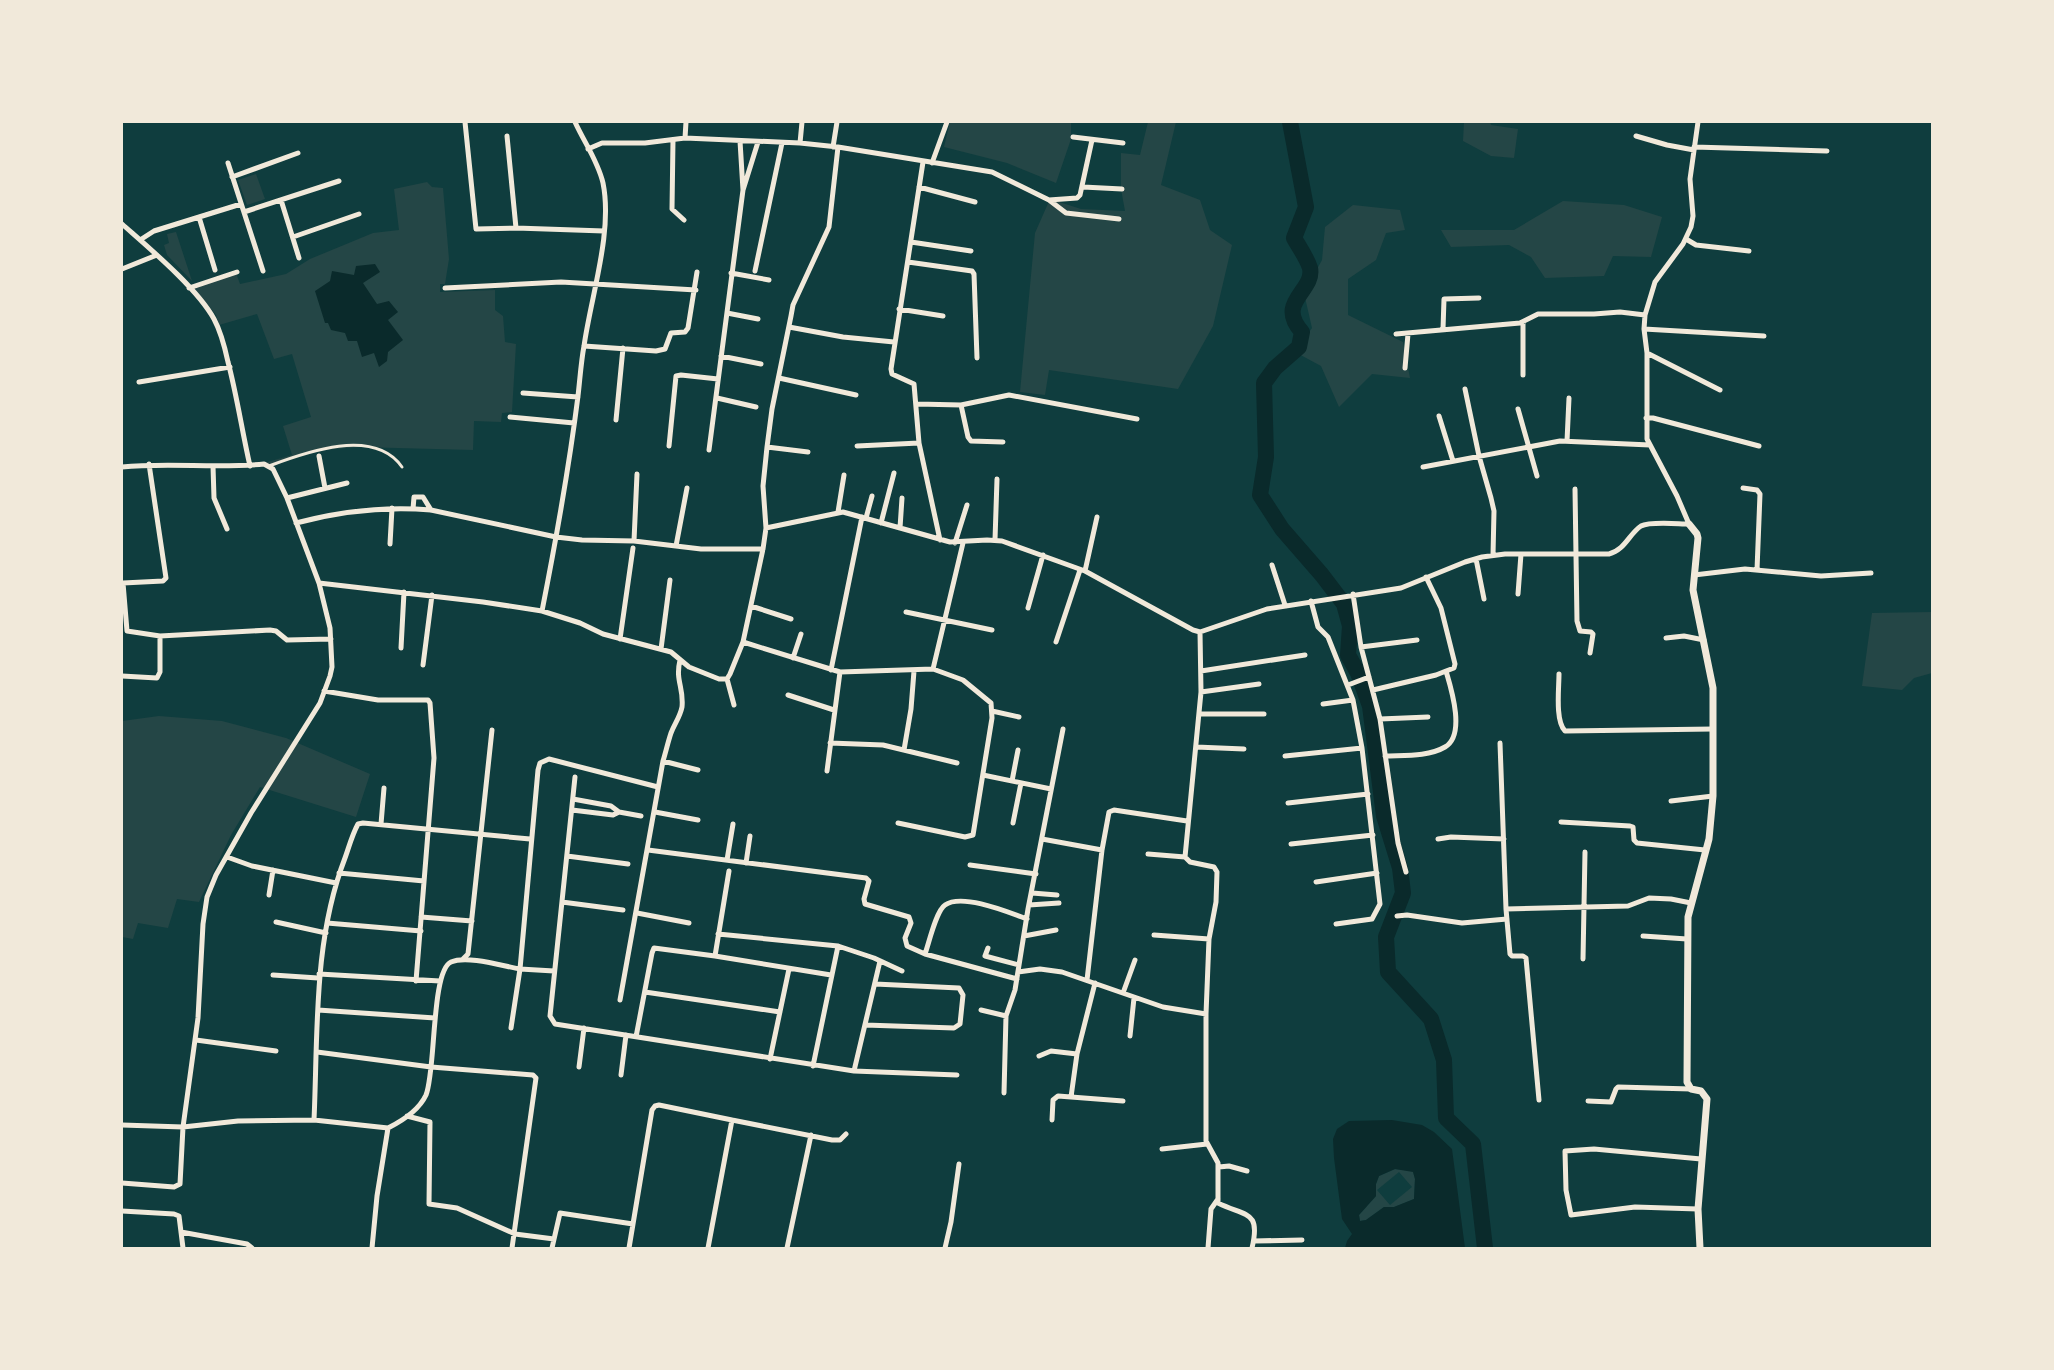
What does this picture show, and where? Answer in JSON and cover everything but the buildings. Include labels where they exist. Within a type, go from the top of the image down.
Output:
[{"type":"street","points":[[465,122],[476,229],[604,231]]},
{"type":"street","points":[[542,611],[556,537],[584,346],[604,231],[603,184],[597,164],[575,122]]},
{"type":"street","points":[[685,138],[686,122]]},
{"type":"street","points":[[800,143],[802,122]]},
{"type":"street","points":[[734,705],[727,679],[743,642],[763,549],[766,528],[763,486],[766,447],[794,305],[828,227],[837,122]]},
{"type":"street","points":[[932,163],[947,122]]},
{"type":"street","points":[[1691,1089],[1687,1080],[1687,939],[1691,903],[1712,823],[1713,688],[1704,640],[1694,604],[1697,534],[1689,524],[1650,445],[1646,432],[1647,353],[1644,329],[1645,315],[1655,282],[1686,239],[1692,221],[1690,179],[1698,122]]},
{"type":"street","points":[[507,136],[516,228]]},
{"type":"street","points":[[1636,136],[1667,146],[1694,149],[1827,151]]},
{"type":"street","points":[[1073,137],[1122,143]]},
{"type":"street","points":[[588,149],[602,143],[645,143],[685,138],[800,143],[836,147],[993,172],[1050,200],[1065,213],[1119,219]]},
{"type":"street","points":[[673,140],[672,209],[684,220]]},
{"type":"street","points":[[1050,200],[1077,198],[1083,187],[1092,140]]},
{"type":"street","points":[[740,141],[743,190]]},
{"type":"street","points":[[709,450],[743,190],[758,142]]},
{"type":"street","points":[[755,271],[782,143]]},
{"type":"street","points":[[232,177],[298,153]]},
{"type":"street","points":[[741,157],[753,159]]},
{"type":"street","points":[[923,162],[894,342],[892,374],[914,384],[919,443],[940,540]]},
{"type":"street","points":[[228,163],[263,271]]},
{"type":"street","points":[[244,212],[339,181]]},
{"type":"street","points":[[1083,187],[1122,189]]},
{"type":"street","points":[[919,188],[975,202]]},
{"type":"street","points":[[281,200],[299,258]]},
{"type":"street","points":[[140,240],[154,231],[241,204]]},
{"type":"street","points":[[293,237],[359,214]]},
{"type":"street","points":[[199,217],[215,270]]},
{"type":"street","points":[[122,224],[157,255],[214,318],[230,367],[250,466]]},
{"type":"street","points":[[1686,239],[1696,245],[1749,250]]},
{"type":"street","points":[[911,242],[971,251]]},
{"type":"street","points":[[122,269],[157,255]]},
{"type":"street","points":[[908,262],[972,271],[974,274],[977,358]]},
{"type":"street","points":[[189,288],[237,272]]},
{"type":"street","points":[[584,346],[656,351],[665,349],[671,333],[685,332],[688,328],[696,290],[697,272]]},
{"type":"street","points":[[731,273],[769,280]]},
{"type":"street","points":[[445,288],[552,282],[696,290]]},
{"type":"street","points":[[1443,329],[1444,299],[1479,298]]},
{"type":"street","points":[[899,309],[943,316]]},
{"type":"street","points":[[1396,334],[1523,322],[1538,314],[1620,312],[1645,315]]},
{"type":"street","points":[[726,313],[758,319]]},
{"type":"street","points":[[1523,322],[1523,375]]},
{"type":"street","points":[[789,327],[843,337],[894,342]]},
{"type":"street","points":[[1644,329],[1764,336]]},
{"type":"street","points":[[1405,368],[1408,334]]},
{"type":"street","points":[[616,420],[623,348]]},
{"type":"street","points":[[1647,353],[1720,390]]},
{"type":"street","points":[[721,356],[761,364]]},
{"type":"street","points":[[139,382],[230,367]]},
{"type":"street","points":[[669,446],[676,376],[718,379]]},
{"type":"street","points":[[779,378],[856,395]]},
{"type":"street","points":[[1465,389],[1479,456],[1494,511],[1493,555]]},
{"type":"street","points":[[523,393],[578,397]]},
{"type":"street","points":[[917,404],[961,405],[1009,395],[1137,419]]},
{"type":"street","points":[[717,398],[756,407]]},
{"type":"street","points":[[1567,441],[1569,398]]},
{"type":"street","points":[[961,405],[968,437],[971,441],[1003,442]]},
{"type":"street","points":[[1518,409],[1537,476]]},
{"type":"street","points":[[1439,416],[1453,461]]},
{"type":"street","points":[[510,417],[574,423]]},
{"type":"street","points":[[1646,418],[1759,446]]},
{"type":"street","points":[[1423,467],[1567,441],[1650,445]]},
{"type":"street","points":[[858,446],[919,443]]},
{"type":"street","points":[[766,447],[808,452]]},
{"type":"street","points":[[319,456],[325,488]]},
{"type":"street","points":[[149,464],[166,578],[163,581],[123,583],[126,629],[130,632],[160,636],[270,630],[276,631],[287,640],[331,639]]},
{"type":"street","points":[[122,467],[149,464],[213,466],[264,464],[273,469],[287,498],[319,583],[330,628],[332,668],[320,703],[251,813],[216,875],[207,897],[203,924],[196,1040],[183,1127],[180,1184],[178,1186],[122,1183]]},
{"type":"street","points":[[213,466],[214,498],[227,529]]},
{"type":"street","points":[[881,523],[894,473]]},
{"type":"street","points":[[621,639],[633,544],[637,474]]},
{"type":"street","points":[[838,512],[844,475]]},
{"type":"street","points":[[994,540],[997,479]]},
{"type":"street","points":[[287,498],[347,483]]},
{"type":"street","points":[[676,546],[687,488]]},
{"type":"street","points":[[1743,488],[1757,490],[1760,494],[1757,570]]},
{"type":"street","points":[[1575,489],[1578,628],[1580,631],[1593,633],[1590,653]]},
{"type":"street","points":[[831,670],[864,518],[872,496]]},
{"type":"street","points":[[413,508],[414,497],[423,497],[431,510]]},
{"type":"street","points":[[900,528],[902,498]]},
{"type":"street","points":[[955,543],[967,505]]},
{"type":"street","points":[[390,544],[392,508]]},
{"type":"street","points":[[296,523],[354,510],[413,508],[556,537],[701,549],[763,549]]},
{"type":"street","points":[[766,528],[838,512],[955,543],[994,540],[1043,555],[1082,571],[1200,632],[1242,616],[1285,605],[1393,590],[1476,559],[1493,555],[1613,553],[1620,549],[1641,526],[1689,524]]},
{"type":"street","points":[[1056,642],[1082,571],[1096,517]]},
{"type":"street","points":[[933,669],[963,543]]},
{"type":"street","points":[[1518,594],[1521,554]]},
{"type":"street","points":[[1028,608],[1043,555]]},
{"type":"street","points":[[1476,559],[1484,599]]},
{"type":"street","points":[[1272,565],[1285,605]]},
{"type":"street","points":[[1694,576],[1726,570],[1757,570],[1821,576],[1871,573]]},
{"type":"street","points":[[1373,690],[1436,675],[1455,667],[1441,608],[1426,577]]},
{"type":"street","points":[[661,649],[670,580]]},
{"type":"street","points":[[319,583],[432,595],[542,611],[580,623],[603,634],[671,652],[689,667],[719,679],[727,679]]},
{"type":"street","points":[[401,648],[404,592]]},
{"type":"street","points":[[423,665],[432,595]]},
{"type":"street","points":[[1350,595],[1365,678],[1373,690],[1380,719],[1398,843],[1406,872]]},
{"type":"street","points":[[1311,601],[1318,627],[1328,637],[1353,700],[1362,748],[1380,904],[1372,919],[1336,924]]},
{"type":"street","points":[[750,606],[791,619]]},
{"type":"street","points":[[906,612],[992,630]]},
{"type":"street","points":[[1185,857],[1201,692],[1200,632]]},
{"type":"street","points":[[793,658],[801,634]]},
{"type":"street","points":[[122,676],[157,678],[160,672],[160,636]]},
{"type":"street","points":[[1666,638],[1684,636],[1704,640]]},
{"type":"street","points":[[1361,647],[1417,640]]},
{"type":"street","points":[[743,642],[840,672],[933,669],[963,680],[991,703],[993,711],[973,835],[970,837],[898,823]]},
{"type":"street","points":[[1202,670],[1305,655]]},
{"type":"street","points":[[620,1000],[663,761],[672,730],[678,723],[682,708],[683,691],[677,678],[680,660]]},
{"type":"street","points":[[904,750],[914,671]]},
{"type":"street","points":[[1385,756],[1435,751],[1447,746],[1455,729],[1455,705],[1446,671]]},
{"type":"street","points":[[827,771],[840,672]]},
{"type":"street","points":[[1559,674],[1559,718],[1565,731],[1713,729]]},
{"type":"street","points":[[1348,685],[1365,678]]},
{"type":"street","points":[[1201,692],[1259,684]]},
{"type":"street","points":[[324,691],[378,700],[416,699],[428,700],[430,703],[434,758],[416,981]]},
{"type":"street","points":[[788,695],[834,710]]},
{"type":"street","points":[[1323,704],[1353,700]]},
{"type":"street","points":[[993,711],[1019,717]]},
{"type":"street","points":[[1199,714],[1264,714]]},
{"type":"street","points":[[1380,719],[1428,717]]},
{"type":"street","points":[[1005,1093],[1006,1016],[1017,979],[1063,729]]},
{"type":"street","points":[[463,959],[468,954],[492,730]]},
{"type":"street","points":[[830,743],[875,744],[957,763]]},
{"type":"street","points":[[1500,743],[1506,909],[1510,955],[1526,958],[1539,1100]]},
{"type":"street","points":[[1196,747],[1244,749]]},
{"type":"street","points":[[1285,756],[1362,748]]},
{"type":"street","points":[[1012,781],[1018,750]]},
{"type":"street","points":[[511,1028],[520,969],[530,839],[540,763],[549,759],[658,787]]},
{"type":"street","points":[[663,761],[698,770]]},
{"type":"street","points":[[982,775],[1051,789]]},
{"type":"street","points":[[575,777],[550,1016],[555,1024],[813,1066],[854,1071],[957,1075]]},
{"type":"street","points":[[1013,823],[1021,783]]},
{"type":"street","points":[[381,824],[384,788]]},
{"type":"street","points":[[1288,803],[1368,794]]},
{"type":"street","points":[[1671,801],[1713,796]]},
{"type":"street","points":[[573,799],[611,806],[619,812],[641,816]]},
{"type":"street","points":[[572,810],[613,815],[619,812]]},
{"type":"street","points":[[1087,980],[1108,814],[1111,811],[1187,821]]},
{"type":"street","points":[[655,812],[698,820]]},
{"type":"street","points":[[1561,822],[1630,826],[1633,827],[1634,840],[1637,843],[1705,850]]},
{"type":"street","points":[[314,1120],[319,976],[336,883],[358,824],[428,828],[530,839]]},
{"type":"street","points":[[727,860],[733,824]]},
{"type":"street","points":[[1291,844],[1373,835]]},
{"type":"street","points":[[746,863],[750,836]]},
{"type":"street","points":[[1438,839],[1451,837],[1504,838]]},
{"type":"street","points":[[1042,839],[1102,850]]},
{"type":"street","points":[[648,850],[866,878],[868,881],[865,904],[909,917],[911,923],[904,942],[907,946],[925,954],[1017,979]]},
{"type":"street","points":[[1583,959],[1585,852]]},
{"type":"street","points":[[1148,854],[1185,857],[1190,862],[1214,867],[1217,872],[1216,902],[1209,939],[1206,1014],[1207,1144],[1219,1167],[1218,1199],[1220,1204],[1245,1214],[1256,1227],[1252,1248]]},
{"type":"street","points":[[567,856],[628,864]]},
{"type":"street","points":[[227,857],[252,866],[336,883]]},
{"type":"street","points":[[970,865],[1007,868],[1036,874]]},
{"type":"street","points":[[269,895],[273,870]]},
{"type":"street","points":[[715,956],[729,871]]},
{"type":"street","points":[[339,873],[424,881]]},
{"type":"street","points":[[1316,882],[1377,873]]},
{"type":"street","points":[[1032,892],[1058,896]]},
{"type":"street","points":[[1506,909],[1628,906],[1649,898],[1691,903]]},
{"type":"street","points":[[562,902],[623,910]]},
{"type":"street","points":[[925,954],[940,912],[948,904],[976,902],[1027,919]]},
{"type":"street","points":[[1029,905],[1059,903]]},
{"type":"street","points":[[637,913],[689,923]]},
{"type":"street","points":[[1397,916],[1407,915],[1462,924],[1507,919]]},
{"type":"street","points":[[422,917],[472,921]]},
{"type":"street","points":[[276,922],[326,933]]},
{"type":"street","points":[[327,924],[421,931]]},
{"type":"street","points":[[1024,936],[1056,930]]},
{"type":"street","points":[[718,934],[838,946],[902,971]]},
{"type":"street","points":[[1154,935],[1209,939]]},
{"type":"street","points":[[1643,936],[1687,939]]},
{"type":"street","points":[[813,1066],[838,946]]},
{"type":"street","points":[[636,1037],[654,948],[831,975]]},
{"type":"street","points":[[988,948],[985,956],[1019,965]]},
{"type":"street","points":[[122,1125],[183,1127],[238,1121],[314,1120],[388,1128],[419,1106],[426,1095],[440,981],[445,966],[450,962],[463,959],[520,969],[554,971]]},
{"type":"street","points":[[1123,993],[1135,960]]},
{"type":"street","points":[[854,1071],[880,961]]},
{"type":"street","points":[[770,1059],[789,969]]},
{"type":"street","points":[[1018,972],[1040,969],[1062,972],[1173,1010],[1206,1014]]},
{"type":"street","points":[[273,975],[440,981]]},
{"type":"street","points":[[1071,1097],[1077,1054],[1095,983]]},
{"type":"street","points":[[865,1025],[954,1028],[960,1024],[963,995],[960,988],[875,984]]},
{"type":"street","points":[[645,992],[780,1012]]},
{"type":"street","points":[[1130,1036],[1134,998]]},
{"type":"street","points":[[981,1010],[1006,1016]]},
{"type":"street","points":[[318,1011],[435,1018]]},
{"type":"street","points":[[579,1066],[584,1028]]},
{"type":"street","points":[[621,1075],[626,1035]]},
{"type":"street","points":[[196,1040],[276,1051]]},
{"type":"street","points":[[1039,1056],[1051,1051],[1077,1054]]},
{"type":"street","points":[[317,1052],[431,1067],[533,1075],[536,1078],[512,1248]]},
{"type":"street","points":[[1588,1101],[1611,1102],[1618,1087],[1701,1091],[1707,1099],[1698,1209],[1700,1248]]},
{"type":"street","points":[[1052,1120],[1054,1098],[1058,1096],[1122,1101]]},
{"type":"street","points":[[629,1248],[652,1110],[655,1106],[838,1140],[846,1134]]},
{"type":"street","points":[[407,1116],[430,1122],[429,1204],[457,1208],[515,1234],[554,1239]]},
{"type":"street","points":[[708,1248],[732,1120]]},
{"type":"street","points":[[372,1248],[377,1196],[388,1128]]},
{"type":"street","points":[[787,1248],[811,1135]]},
{"type":"street","points":[[1162,1149],[1207,1144]]},
{"type":"street","points":[[1698,1209],[1635,1207],[1571,1215],[1566,1190],[1565,1151],[1594,1149],[1701,1159]]},
{"type":"street","points":[[945,1248],[959,1164]]},
{"type":"street","points":[[1219,1167],[1229,1166],[1247,1171]]},
{"type":"street","points":[[1208,1248],[1211,1209],[1218,1199]]},
{"type":"street","points":[[122,1211],[179,1216],[183,1248]]},
{"type":"street","points":[[552,1248],[560,1213],[563,1212],[633,1224]]},
{"type":"street","points":[[181,1232],[247,1244],[252,1248]]},
{"type":"street","points":[[1254,1241],[1302,1240]]},
{"type":"lane","points":[[269,466],[310,450],[363,445],[389,453],[402,467]]},
{"type":"shaded area","points":[[950,122],[1071,122],[1071,139],[1056,183],[1007,163],[944,147]]},
{"type":"shaded area","points":[[1148,122],[1176,122],[1161,185],[1200,200],[1210,230],[1232,245],[1213,326],[1178,389],[1049,370],[1045,395],[1020,392],[1035,233],[1050,199],[1081,209],[1125,211],[1121,189],[1121,153],[1140,155]]},
{"type":"shaded area","points":[[1464,122],[1490,122],[1491,125],[1518,129],[1514,158],[1491,156],[1463,141]]},
{"type":"shaded area","points":[[256,174],[265,199],[247,205],[238,180]]},
{"type":"shaded area","points":[[427,182],[432,187],[443,188],[449,259],[445,284],[440,284],[440,292],[495,290],[495,310],[503,316],[505,342],[516,344],[512,412],[502,413],[501,422],[474,421],[473,450],[359,447],[310,451],[271,466],[264,463],[292,455],[283,426],[311,417],[292,354],[274,359],[257,314],[219,325],[216,315],[193,286],[236,273],[240,284],[286,274],[310,259],[373,233],[399,230],[394,189]]},
{"type":"shaded area","points":[[1563,201],[1624,205],[1662,217],[1651,257],[1613,256],[1604,276],[1545,278],[1531,257],[1509,245],[1451,247],[1441,230],[1514,230]]},
{"type":"shaded area","points":[[1353,205],[1400,210],[1405,230],[1386,233],[1376,260],[1348,279],[1348,315],[1403,342],[1410,378],[1372,374],[1339,407],[1321,366],[1295,352],[1312,328],[1304,293],[1322,260],[1325,227]]},
{"type":"shaded area","points":[[176,232],[192,281],[167,255],[164,245],[169,243],[167,234]]},
{"type":"shaded area","points":[[375,264],[380,272],[363,283],[377,304],[389,301],[398,312],[388,320],[403,340],[388,352],[387,361],[379,367],[374,353],[362,357],[357,341],[348,341],[345,333],[331,330],[328,323],[325,323],[315,291],[330,281],[332,271],[354,275],[356,266]]},
{"type":"shaded area","points":[[1932,612],[1932,673],[1914,678],[1902,690],[1862,686],[1872,613]]},
{"type":"shaded area","points":[[159,716],[222,721],[286,738],[370,774],[356,817],[260,787],[231,835],[199,902],[177,899],[168,928],[138,923],[133,939],[122,937],[122,721]]},
{"type":"shaded area","points":[[1392,1120],[1422,1125],[1434,1132],[1452,1149],[1465,1248],[1345,1248],[1352,1234],[1342,1219],[1333,1139],[1337,1129],[1349,1121]],"holes":[[[1395,1169],[1413,1172],[1414,1199],[1394,1207],[1384,1207],[1366,1220],[1360,1221],[1359,1215],[1376,1196],[1379,1176]]]},
{"type":"shaded area","points":[[1395,1169],[1413,1171],[1414,1199],[1394,1207],[1384,1207],[1366,1220],[1360,1221],[1359,1215],[1376,1196],[1379,1176]],"holes":[[[1399,1172],[1412,1187],[1390,1205],[1377,1190]]]},
{"type":"waterway","points":[[1290,122],[1306,207],[1294,238],[1309,264],[1310,276],[1294,305],[1295,322],[1302,332],[1299,347],[1275,368],[1264,383],[1266,457],[1260,495],[1282,529],[1344,604],[1350,626],[1348,655],[1358,673],[1370,706],[1384,816],[1400,868],[1403,893],[1386,937],[1388,972],[1431,1019],[1444,1060],[1446,1118],[1473,1144],[1485,1248]]}]
